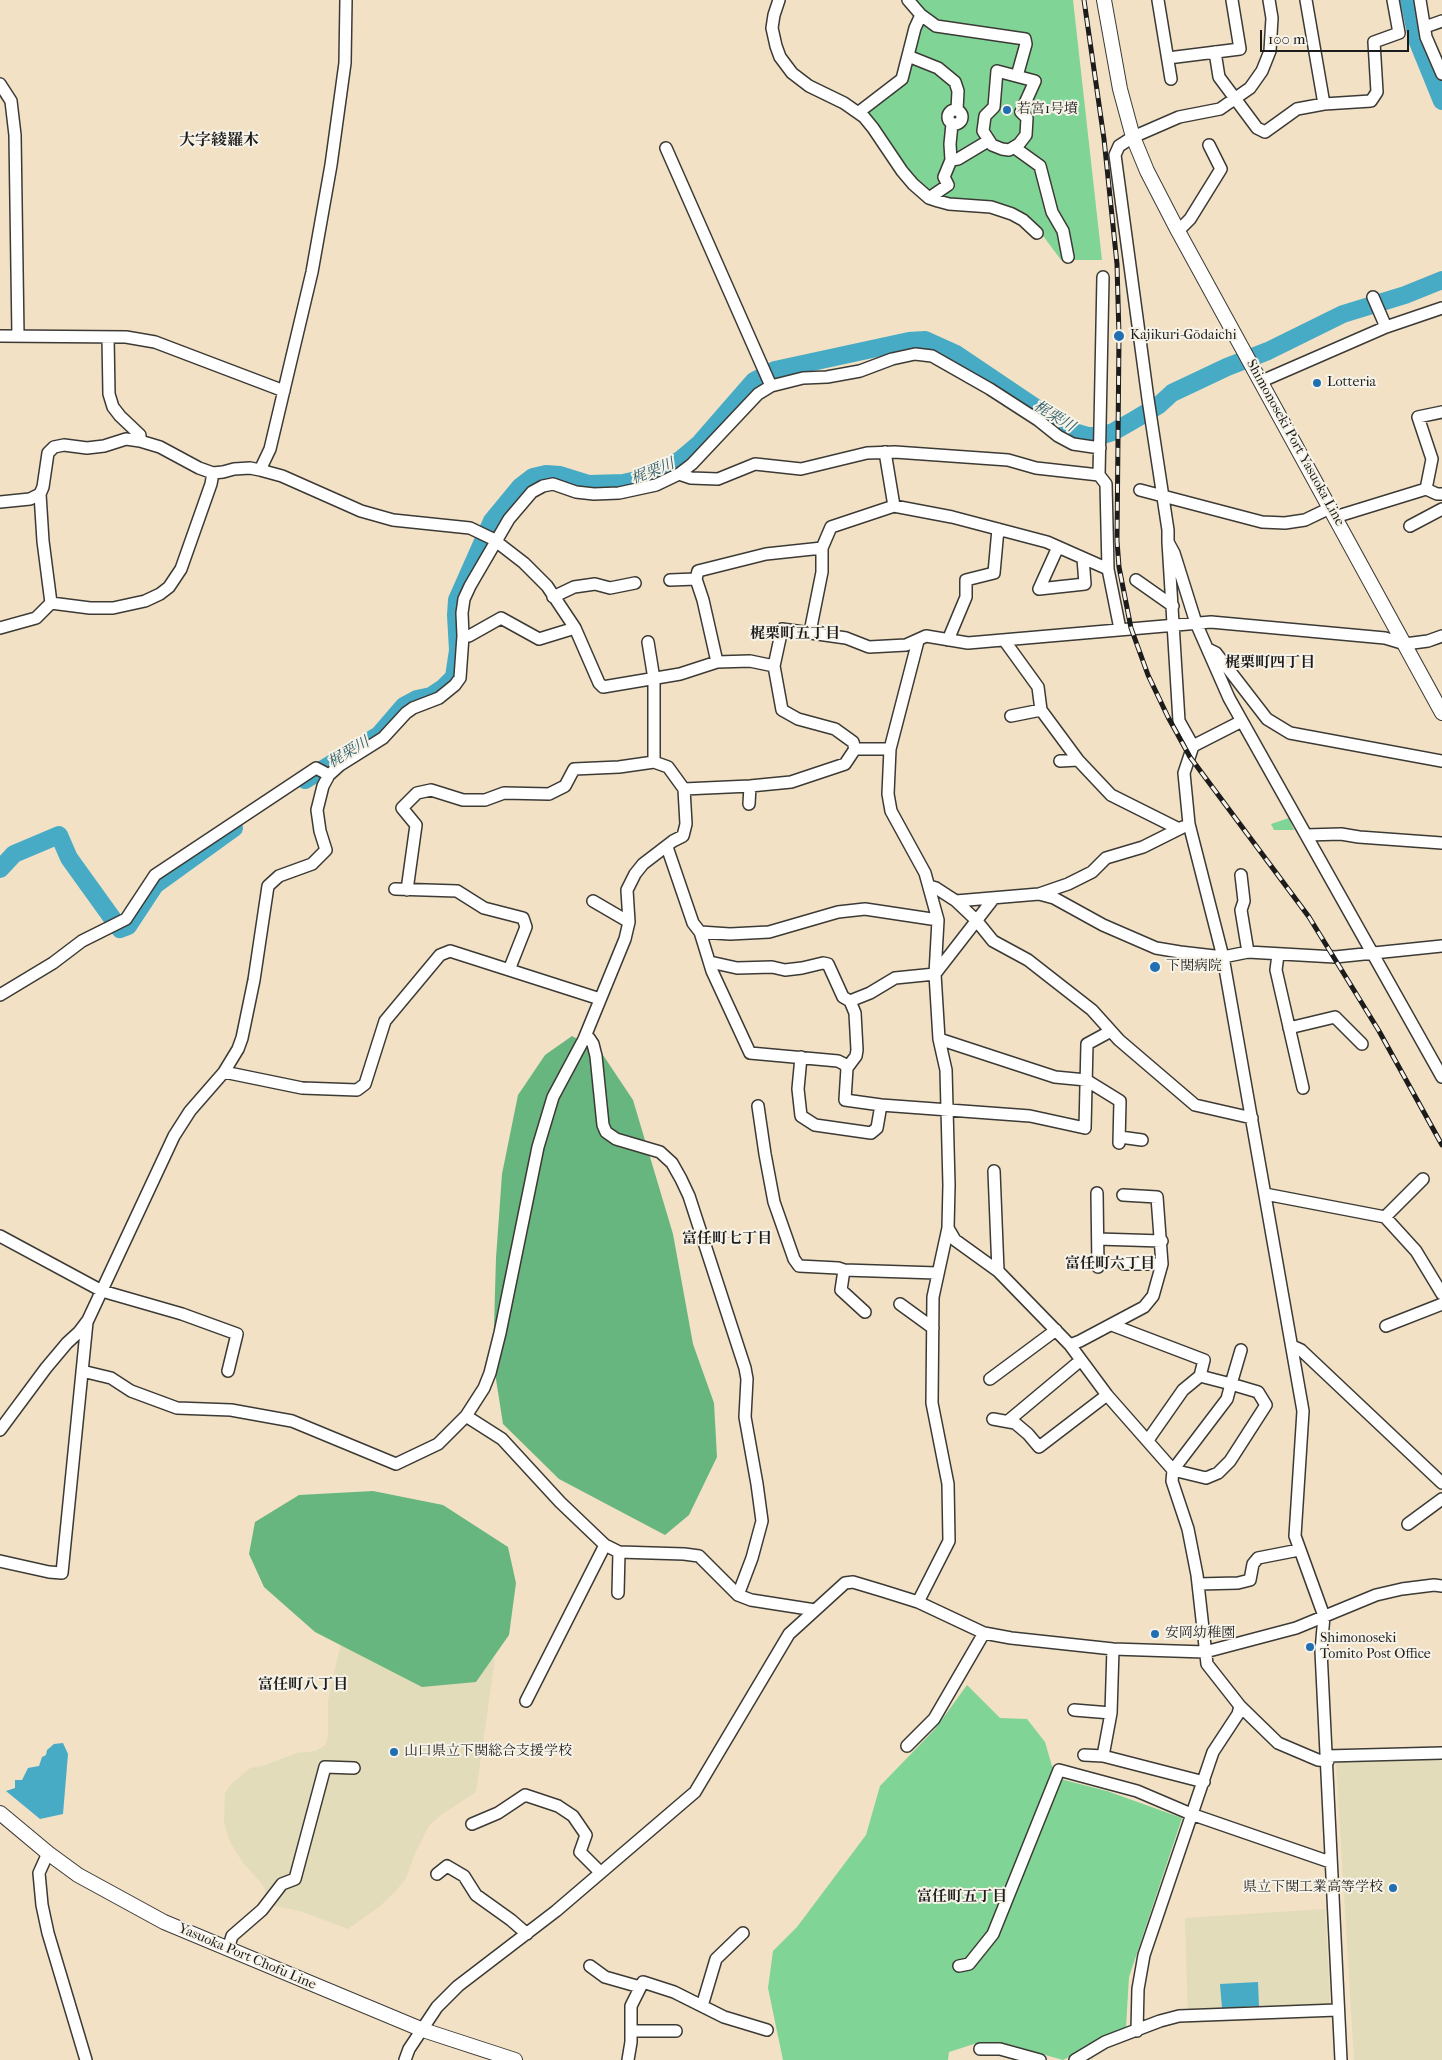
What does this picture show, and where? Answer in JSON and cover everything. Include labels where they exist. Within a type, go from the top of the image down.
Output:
[{"type":"main road","name":"Shimonoseki Port Yasuoka Line","points":[[1104,0],[1120,89],[1133,137],[1147,171],[1178,231],[1442,712]]},
{"type":"main road","name":"Yasuoka Port Chofu Line","points":[[0,1813],[78,1876],[164,1922],[423,2030],[515,2060]]},
{"type":"street","points":[[260,470],[270,449],[312,272],[331,165],[345,63],[346,0]]},
{"type":"street","points":[[779,0],[772,28],[780,57],[792,72],[810,86],[844,102],[858,112],[874,128],[902,171],[913,184],[929,198],[949,204],[990,207],[1002,210],[1023,220],[1037,233]]},
{"type":"street","points":[[908,0],[921,15],[936,26],[1025,39],[1026,44],[1017,76]]},
{"type":"street","points":[[1158,0],[1171,79]]},
{"type":"street","points":[[1168,58],[1240,49],[1232,0]]},
{"type":"street","points":[[1193,746],[1179,721],[1168,542],[1116,154],[1119,146],[1133,137],[1179,117],[1220,109],[1250,88],[1262,72],[1270,51],[1272,18],[1269,0]]},
{"type":"street","points":[[1306,0],[1324,104]]},
{"type":"street","points":[[1215,52],[1219,77],[1257,128],[1265,132],[1297,109],[1324,104],[1371,101],[1377,92],[1374,42],[1399,33],[1392,0]]},
{"type":"street","points":[[1420,0],[1426,37],[1442,74]]},
{"type":"street","points":[[858,112],[900,82],[915,28],[921,15]]},
{"type":"street","points":[[1425,27],[1442,22]]},
{"type":"street","points":[[908,56],[938,68],[955,82],[958,92],[957,117],[950,144],[951,160],[944,177],[948,185],[929,198]]},
{"type":"street","points":[[1015,148],[1023,140],[1027,131],[1027,118],[1021,112],[1035,81],[996,71],[994,107],[984,116],[983,131],[988,140],[1002,149],[1015,148],[1040,166],[1052,212],[1063,231],[1068,256]]},
{"type":"street","points":[[0,84],[11,101],[15,135],[18,336]]},
{"type":"street","points":[[957,117],[983,123]]},
{"type":"street","points":[[951,160],[958,159],[988,140]]},
{"type":"street","points":[[1178,231],[1190,218],[1221,169],[1209,145]]},
{"type":"street","points":[[666,148],[756,356],[763,366],[770,384]]},
{"type":"street","points":[[1104,277],[1099,475],[1106,484],[1108,569],[1120,629]]},
{"type":"street","points":[[1373,296],[1386,327]]},
{"type":"street","points":[[1262,381],[1386,327],[1442,308]]},
{"type":"street","points":[[0,336],[108,336],[155,342],[284,391]]},
{"type":"street","points":[[108,336],[109,394],[113,407],[140,435],[140,441]]},
{"type":"street","points":[[0,1430],[46,1368],[88,1320],[174,1136],[190,1111],[224,1072],[238,1050],[254,980],[268,886],[279,876],[312,864],[326,850],[320,831],[317,810],[323,786],[329,775],[340,765],[383,738],[413,708],[439,698],[455,685],[460,678],[464,599],[495,540],[509,518],[532,492],[543,486],[554,484],[576,492],[594,494],[619,493],[656,485],[679,474],[705,452],[758,394],[770,384],[860,371],[892,359],[923,354],[932,356],[990,389],[1038,420],[1058,436],[1073,444],[1100,446]]},
{"type":"street","points":[[1426,489],[1432,459],[1418,417],[1442,412]]},
{"type":"street","points":[[51,603],[43,541],[40,494],[48,453],[54,447],[64,445],[87,448],[104,446],[126,439],[160,447],[198,468],[213,472],[250,468],[260,470],[282,476],[361,512],[393,520],[470,528],[495,540],[537,575],[575,628],[599,683],[603,687],[680,674],[717,662],[750,661],[774,666]]},
{"type":"street","points":[[679,474],[691,478],[718,480],[755,464],[801,469],[867,453],[885,452],[993,458],[1036,468],[1099,475]]},
{"type":"street","points":[[885,452],[894,506]]},
{"type":"street","points":[[51,603],[90,608],[113,608],[145,601],[160,594],[169,587],[180,569],[211,484],[213,472]]},
{"type":"street","points":[[1140,490],[1262,522],[1286,523],[1305,520],[1426,489],[1440,497]]},
{"type":"street","points":[[0,502],[30,499],[40,494]]},
{"type":"street","points":[[810,632],[822,572],[822,548],[831,527],[894,506],[1047,542],[1108,569]]},
{"type":"street","points":[[1410,526],[1442,509]]},
{"type":"street","points":[[948,640],[966,597],[966,580],[994,573],[998,529]]},
{"type":"street","points":[[1168,542],[1174,553],[1196,623],[1229,698],[1442,1078]]},
{"type":"street","points":[[1058,547],[1039,589],[1085,584],[1083,558]]},
{"type":"street","points":[[717,662],[703,600],[696,579],[698,571],[766,554],[822,548]]},
{"type":"street","points":[[670,580],[696,579]]},
{"type":"street","points":[[1136,580],[1173,606]]},
{"type":"street","points":[[553,597],[574,587],[595,584],[610,588],[635,583]]},
{"type":"street","points":[[0,628],[36,618],[51,603]]},
{"type":"street","points":[[463,636],[469,636],[501,618],[539,639],[575,628]]},
{"type":"street","points":[[684,788],[750,786],[791,782],[845,764],[855,749],[853,742],[835,729],[798,719],[782,710],[774,666],[782,629],[846,638],[869,647],[906,645],[926,636],[968,643],[1196,623],[1234,624],[1385,638],[1405,644],[1428,641],[1442,636]]},
{"type":"street","points":[[1004,640],[1038,686],[1041,710],[1078,760],[1111,795],[1184,826]]},
{"type":"street","points":[[918,641],[890,749],[888,794],[891,811],[925,872],[938,920],[935,974],[939,1039],[946,1070],[950,1185],[948,1228],[933,1297],[932,1403],[948,1484],[949,1541],[918,1602]]},
{"type":"street","points":[[648,642],[654,679],[654,762]]},
{"type":"street","points":[[1206,647],[1216,654],[1267,719],[1290,733],[1442,761]]},
{"type":"street","points":[[1011,716],[1041,710]]},
{"type":"street","points":[[1242,721],[1193,746],[1184,773],[1184,826],[1223,957],[1303,1411],[1295,1536],[1324,1616],[1321,1651],[1328,1759],[1330,1862],[1341,2060]]},
{"type":"street","points":[[855,749],[890,749]]},
{"type":"street","points":[[1060,760],[1078,760]]},
{"type":"street","points":[[82,1371],[111,1378],[131,1391],[177,1408],[231,1410],[292,1422],[396,1464],[438,1444],[466,1416],[484,1388],[490,1373],[538,1147],[553,1098],[584,1040],[625,939],[628,922],[627,890],[635,874],[643,864],[673,841],[683,836],[686,824],[684,788],[668,766],[654,762],[619,767],[574,769],[565,786],[549,794],[504,793],[485,800],[463,800],[431,790],[418,793],[402,808],[416,826],[401,890],[457,890],[484,908],[523,918],[526,927],[509,970]]},
{"type":"street","points":[[0,995],[53,963],[82,941],[126,919],[155,875],[316,768],[329,775]]},
{"type":"street","points":[[749,804],[750,786]]},
{"type":"street","points":[[956,901],[1040,894],[1068,884],[1092,872],[1106,858],[1143,846],[1184,826]]},
{"type":"street","points":[[1306,835],[1341,834],[1442,843]]},
{"type":"street","points":[[667,847],[694,923],[700,932],[710,962],[750,1053],[838,1061],[847,1068]]},
{"type":"street","points":[[1241,875],[1244,900],[1241,910],[1248,952]]},
{"type":"street","points":[[929,886],[936,888],[956,901],[976,920],[993,941],[1028,960],[1092,1010],[1119,1040],[1195,1105],[1252,1118]]},
{"type":"street","points":[[1040,894],[1054,898],[1103,925],[1156,948],[1223,957],[1248,952],[1335,958],[1442,946]]},
{"type":"street","points":[[850,1001],[870,993],[895,978],[935,974],[994,898]]},
{"type":"street","points":[[593,901],[628,922]]},
{"type":"street","points":[[700,932],[730,934],[769,932],[838,912],[866,909],[938,920]]},
{"type":"street","points":[[224,1072],[302,1088],[357,1090],[365,1084],[385,1021],[440,955],[450,951],[600,999]]},
{"type":"street","points":[[1278,955],[1276,970],[1303,1088]]},
{"type":"street","points":[[710,962],[737,968],[772,967],[786,970],[824,963],[828,964],[843,997],[850,1001],[855,1013],[857,1050],[856,1056],[847,1068],[845,1100],[881,1105],[1030,1116],[1085,1128],[1087,1044],[1111,1031]]},
{"type":"street","points":[[1289,1028],[1335,1017],[1362,1044]]},
{"type":"street","points":[[584,1040],[589,1038],[593,1044],[596,1056],[603,1125],[606,1132],[616,1139],[660,1152],[672,1163],[685,1187],[745,1368],[747,1379],[745,1417],[762,1521],[752,1558],[738,1595]]},
{"type":"street","points":[[939,1039],[1055,1077],[1086,1080],[1120,1101],[1120,1140],[1142,1140]]},
{"type":"street","points":[[801,1057],[798,1089],[801,1116],[815,1125],[871,1133],[877,1128],[881,1105]]},
{"type":"street","points":[[758,1106],[764,1154],[774,1202],[794,1259],[799,1266],[844,1270],[937,1273]]},
{"type":"street","points":[[994,1171],[998,1271]]},
{"type":"street","points":[[1385,1217],[1423,1179]]},
{"type":"street","points":[[1097,1193],[1098,1267]]},
{"type":"street","points":[[1265,1194],[1385,1217],[1416,1251],[1442,1294]]},
{"type":"street","points":[[1070,1345],[1144,1307],[1153,1296],[1162,1264],[1162,1241],[1157,1197],[1123,1195]]},
{"type":"street","points":[[948,1228],[955,1240],[998,1271],[1070,1345],[1107,1395],[1173,1470],[1206,1478],[1218,1474],[1230,1461],[1266,1405],[1258,1392],[1200,1376]]},
{"type":"street","points":[[0,1236],[102,1291],[182,1314],[237,1334],[228,1371]]},
{"type":"street","points":[[1098,1239],[1162,1241]]},
{"type":"street","points":[[1124,1264],[1162,1264]]},
{"type":"street","points":[[844,1270],[841,1290],[865,1312]]},
{"type":"street","points":[[900,1304],[933,1328]]},
{"type":"street","points":[[1386,1326],[1442,1304]]},
{"type":"street","points":[[0,1560],[49,1572],[62,1572],[88,1320]]},
{"type":"street","points":[[1112,1325],[1204,1360],[1200,1376],[1183,1390],[1148,1440]]},
{"type":"street","points":[[990,1379],[1056,1330]]},
{"type":"street","points":[[1292,1346],[1301,1350],[1442,1482]]},
{"type":"street","points":[[1241,1350],[1227,1399],[1173,1470],[1172,1481],[1188,1529],[1198,1584],[1207,1664],[1240,1706],[1278,1743],[1318,1760],[1442,1753]]},
{"type":"street","points":[[1008,1421],[1081,1360]]},
{"type":"street","points":[[993,1419],[1015,1423],[1039,1446],[1107,1395]]},
{"type":"street","points":[[466,1416],[502,1439],[560,1502],[605,1545],[619,1552],[699,1556],[738,1595],[750,1600],[815,1610]]},
{"type":"street","points":[[1408,1524],[1442,1500]]},
{"type":"street","points":[[526,1701],[605,1545]]},
{"type":"street","points":[[1198,1584],[1238,1583],[1250,1580],[1253,1564],[1258,1558],[1299,1550]]},
{"type":"street","points":[[618,1593],[619,1552]]},
{"type":"street","points":[[405,2060],[409,2050],[437,2006],[458,1986],[527,1934],[695,1792],[789,1634],[846,1583],[853,1582],[918,1602],[984,1633],[1010,1638],[1113,1650],[1205,1652],[1270,1636],[1376,1595],[1402,1589],[1434,1585],[1442,1586]]},
{"type":"street","points":[[907,1746],[934,1719],[984,1633]]},
{"type":"street","points":[[1103,1756],[1111,1713],[1113,1650]]},
{"type":"street","points":[[1137,2031],[1138,1989],[1144,1955],[1213,1752],[1238,1714],[1240,1706]]},
{"type":"street","points":[[1074,1710],[1111,1713]]},
{"type":"street","points":[[1084,1755],[1103,1756],[1204,1782]]},
{"type":"street","points":[[228,1949],[232,1936],[262,1910],[282,1884],[295,1879],[325,1768],[354,1768]]},
{"type":"street","points":[[959,1966],[969,1964],[992,1934],[1059,1770],[1137,1791],[1191,1814],[1330,1862]]},
{"type":"street","points":[[472,1824],[498,1813],[525,1794],[558,1806],[574,1816],[586,1835],[580,1852],[600,1872]]},
{"type":"street","points":[[48,1853],[39,1873],[42,1905],[48,1933],[86,2060]]},
{"type":"street","points":[[437,1874],[447,1866],[464,1876],[476,1895],[527,1934]]},
{"type":"street","points":[[702,2006],[716,1959],[743,1933]]},
{"type":"street","points":[[590,1966],[605,1977],[640,1987]]},
{"type":"street","points":[[628,2060],[632,2042],[631,2006],[643,1982],[674,1992],[724,2017],[767,2030]]},
{"type":"street","points":[[1074,2060],[1105,2042],[1160,2021],[1179,2016],[1337,2010]]},
{"type":"street","points":[[631,2031],[676,2031]]},
{"type":"street","points":[[980,2049],[1000,2049],[1040,2060]]},
{"type":"shaded area","name":"山口県立下関総合支援学校","points":[[345,1625],[495,1659],[476,1792],[441,1815],[429,1826],[416,1851],[406,1878],[396,1891],[379,1907],[348,1929],[300,1911],[265,1904],[265,1889],[243,1863],[230,1842],[224,1823],[225,1793],[232,1783],[250,1768],[263,1766],[297,1753],[316,1751],[325,1745],[328,1736],[328,1700]]},
{"type":"shaded area","name":"県立下関工業高等学校","points":[[1442,1758],[1442,2060],[1354,2060],[1336,1762]]},
{"type":"shaded area","name":"県立下関工業高等学校","points":[[1325,1909],[1331,2017],[1188,2023],[1185,1918]]},
{"type":"green space","points":[[904,0],[1073,0],[1102,260],[1061,260],[1041,233],[1028,221],[943,200],[915,183],[859,109],[901,78],[916,17]]},
{"type":"green space","points":[[1289,818],[1294,830],[1274,830],[1271,824]]},
{"type":"green space","points":[[572,1036],[601,1052],[633,1100],[673,1234],[693,1344],[714,1403],[717,1457],[689,1515],[665,1535],[559,1479],[503,1424],[493,1360],[496,1258],[502,1174],[518,1095],[545,1055]]},
{"type":"green space","points":[[373,1491],[443,1505],[508,1547],[516,1583],[509,1635],[476,1682],[422,1687],[315,1632],[264,1587],[249,1554],[255,1522],[299,1495]]},
{"type":"green space","points":[[967,1685],[1000,1718],[1027,1719],[1045,1742],[1052,1766],[1064,1780],[1107,1791],[1182,1818],[1129,1977],[1126,2027],[1063,2060],[1007,2044],[974,2044],[949,2052],[948,2060],[783,2060],[768,1988],[773,1951],[797,1927],[866,1835],[880,1786],[935,1729]]},
{"type":"water","points":[[63,1743],[68,1754],[63,1814],[40,1819],[6,1791],[15,1788],[15,1780],[22,1780],[28,1768],[39,1766],[42,1757],[46,1755],[47,1750],[54,1744]]},
{"type":"water","points":[[1258,1982],[1259,2006],[1222,2008],[1220,1984]]},
{"type":"waterway","points":[[1409,0],[1418,42],[1442,101]]},
{"type":"waterway","name":"梶栗川","points":[[305,780],[379,735],[404,706],[417,699],[431,696],[454,677],[458,650],[457,600],[492,521],[520,487],[533,477],[546,474],[560,475],[589,484],[623,483],[646,478],[680,460],[700,443],[754,381],[775,370],[909,341],[925,340],[956,354],[1075,432],[1088,436],[1100,436],[1113,432],[1134,420],[1159,405],[1172,393],[1227,367],[1268,351],[1343,314],[1405,295],[1442,280]]},
{"type":"waterway","name":"梶栗川","points":[[0,869],[14,854],[59,835],[69,858],[120,929],[128,926],[155,885],[234,828]]},
{"type":"railway","points":[[1084,0],[1104,139],[1117,264],[1119,336],[1117,541],[1119,567],[1131,628],[1148,675],[1190,757],[1309,917],[1379,1031],[1442,1145]]},
{"type":"place","name":"若宮1号墳","points":[[1007,110]]},
{"type":"place","name":"Kajikuri-Gōdaichi","points":[[1119,336]]},
{"type":"place","name":"Lotteria","points":[[1317,383]]},
{"type":"place","name":"下関病院","points":[[1155,967]]},
{"type":"place","name":"安岡幼稚園","points":[[1155,1634]]},
{"type":"place","name":"Shimonoseki Tomito Post Office","points":[[1310,1647]]},
{"type":"place","name":"山口県立下関総合支援学校","points":[[394,1752]]},
{"type":"place","name":"県立下関工業高等学校","points":[[1393,1888]]},
{"type":"district","name":"大字綾羅木","points":[[219,141]]},
{"type":"district","name":"梶栗町五丁目","points":[[795,634]]},
{"type":"district","name":"梶栗町四丁目","points":[[1270,663]]},
{"type":"district","name":"富任町七丁目","points":[[727,1239]]},
{"type":"district","name":"富任町六丁目","points":[[1110,1264]]},
{"type":"district","name":"富任町八丁目","points":[[303,1685]]},
{"type":"district","name":"富任町五丁目","points":[[962,1897]]}]
